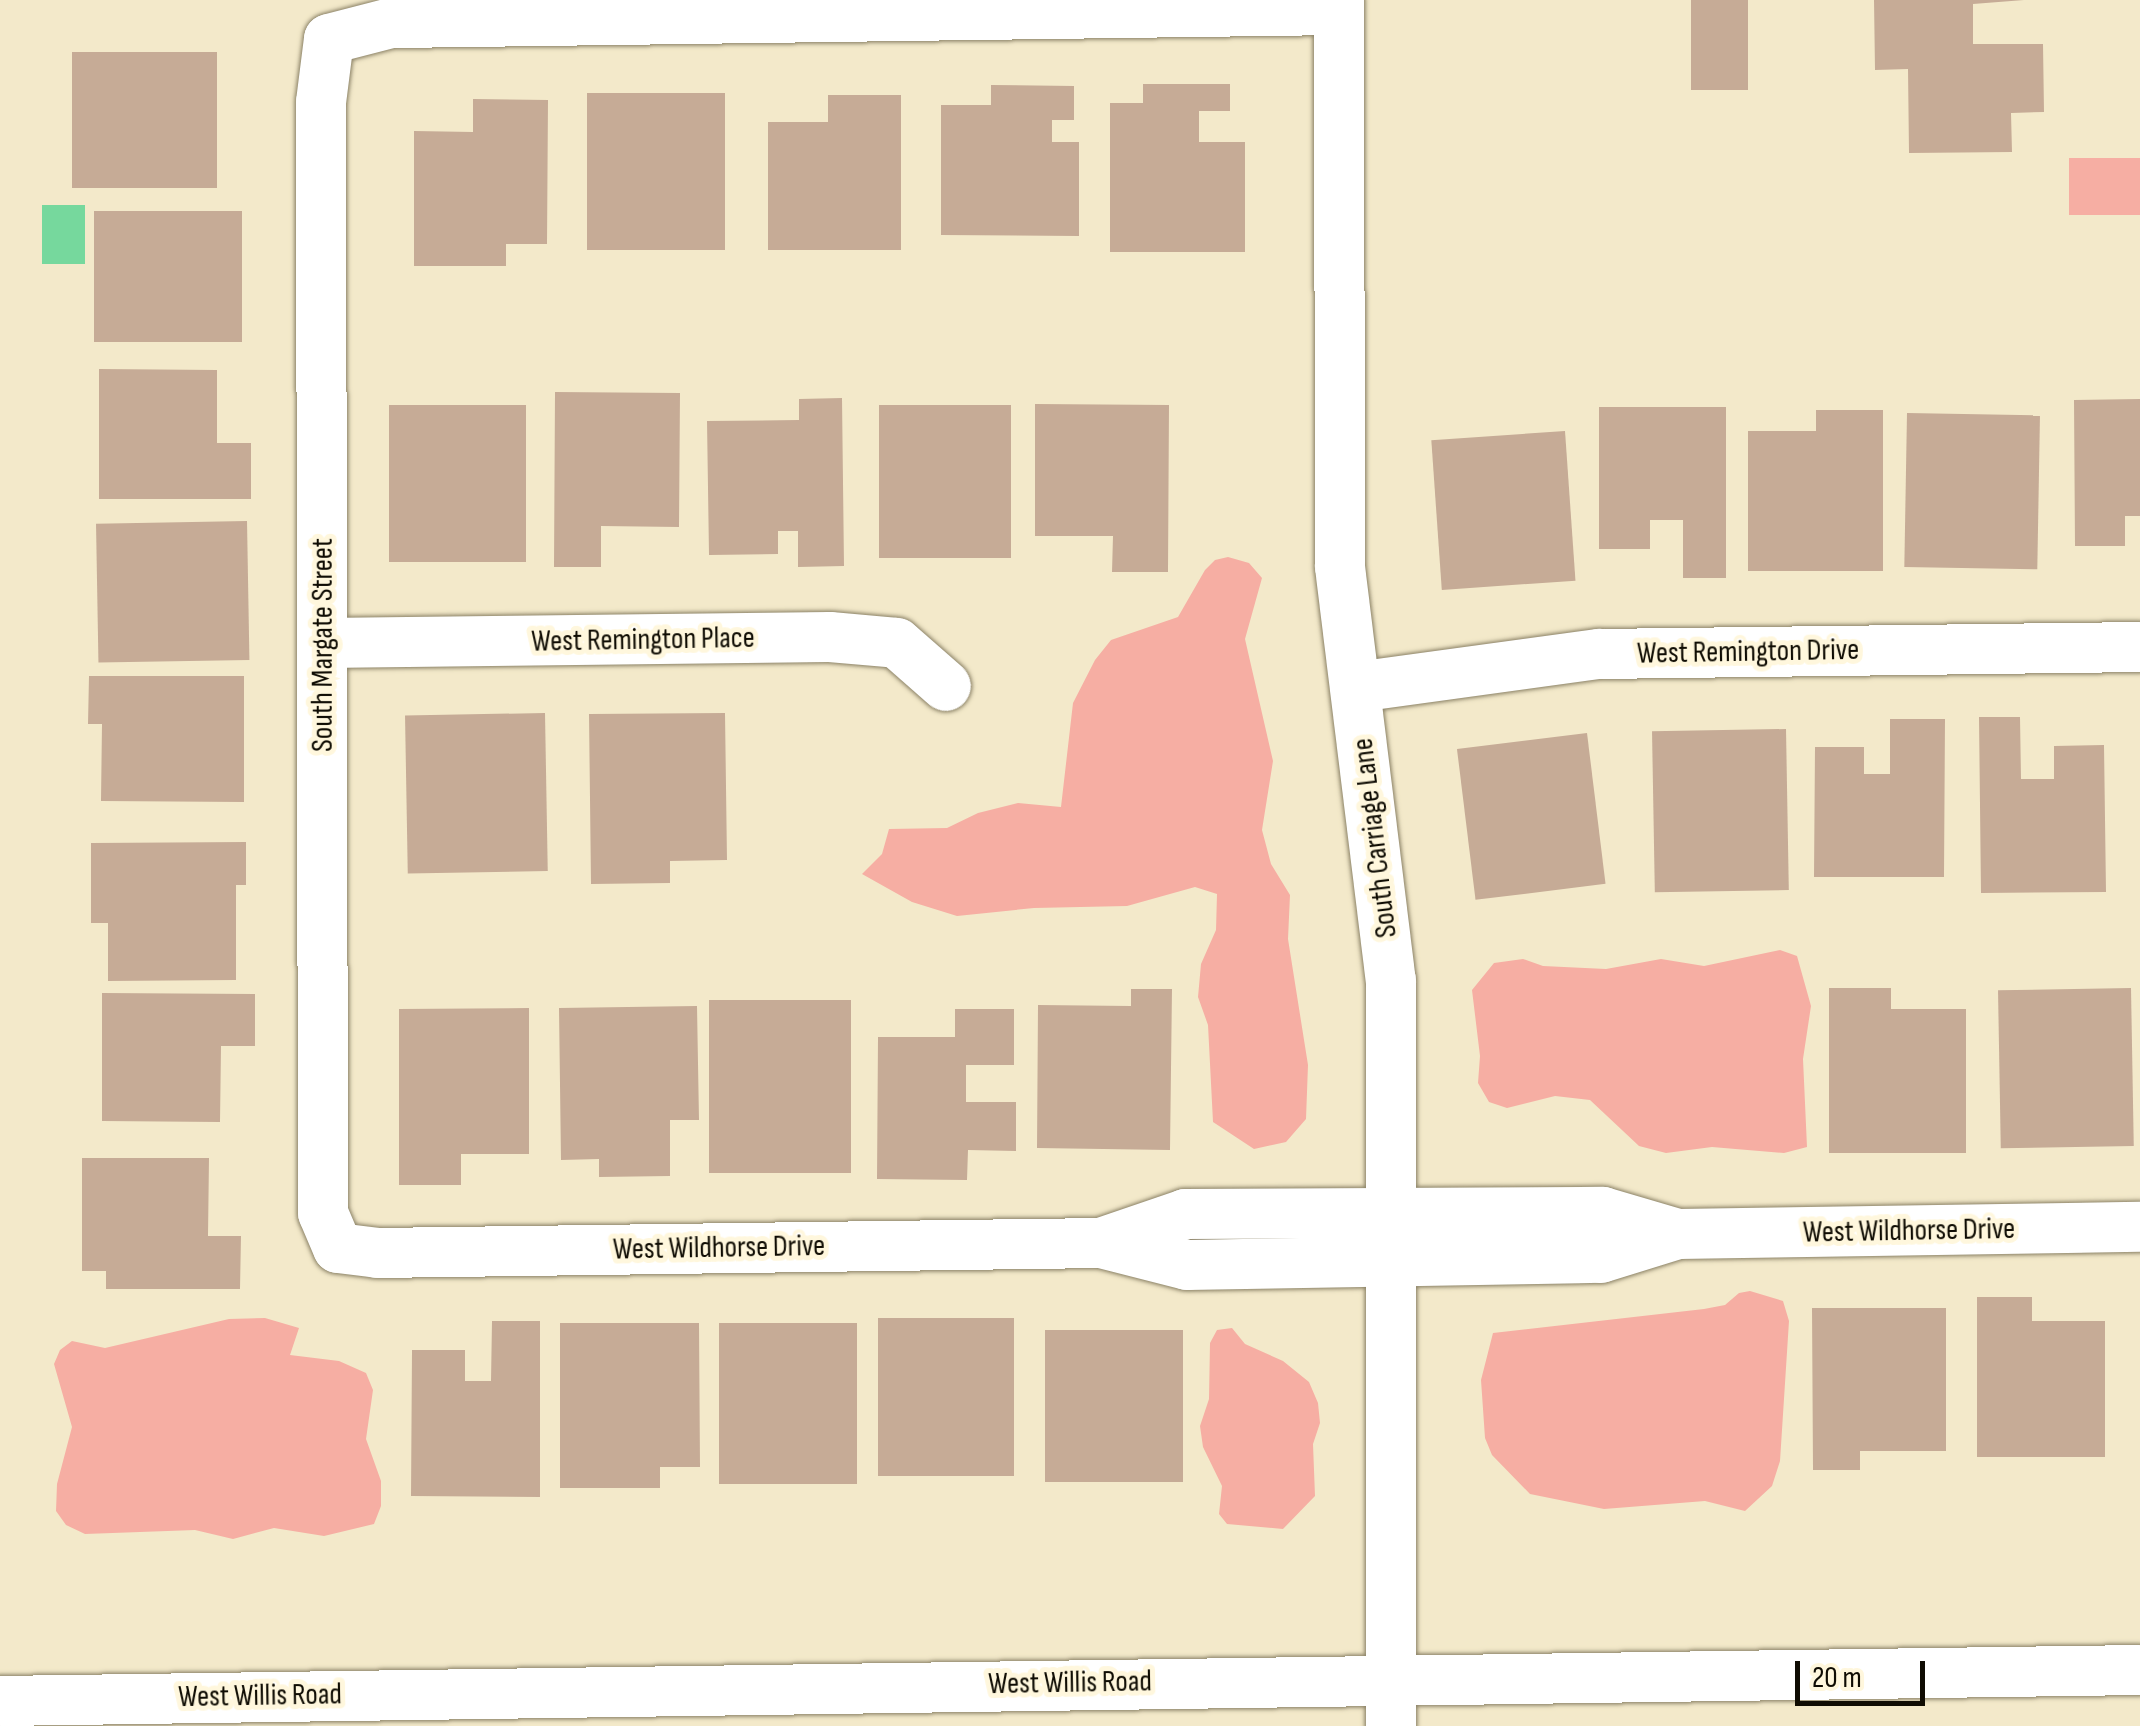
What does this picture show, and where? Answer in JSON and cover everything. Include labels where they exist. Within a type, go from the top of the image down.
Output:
[{"type":"street","name":"South Margate Street","points":[[338,1248],[323,1213],[320,102],[329,39],[392,24],[1254,12],[1338,5]]},
{"type":"street","name":"South Carriage Lane","points":[[1338,5],[1340,567],[1391,980],[1391,1726]]},
{"type":"street","name":"West Remington Place","points":[[323,643],[830,637],[897,643],[946,686]]},
{"type":"street","name":"West Remington Drive","points":[[1357,687],[1599,654],[2140,647]]},
{"type":"street","name":"West Wildhorse Drive","points":[[338,1248],[378,1254],[1101,1242],[1185,1214],[1393,1236],[1603,1212],[1678,1234],[2140,1228]]},
{"type":"street","name":"West Willis Road","points":[[32,1709],[1390,1677],[2140,1670]]},
{"type":"shaded area","points":[[2069,158],[2140,158],[2140,215],[2069,215]]},
{"type":"shaded area","points":[[42,205],[85,205],[85,264],[42,264]]},
{"type":"shaded area","points":[[1228,557],[1249,563],[1262,578],[1245,639],[1273,761],[1262,830],[1271,864],[1290,895],[1288,939],[1308,1065],[1306,1119],[1286,1142],[1254,1149],[1213,1122],[1208,1025],[1198,997],[1201,964],[1216,930],[1217,894],[1195,887],[1127,906],[1034,908],[957,916],[912,902],[862,874],[882,854],[889,829],[947,828],[978,813],[1018,803],[1061,807],[1073,703],[1095,660],[1111,640],[1178,617],[1205,570],[1215,560]]},
{"type":"shaded area","points":[[1780,950],[1797,956],[1811,1006],[1803,1059],[1807,1147],[1784,1153],[1712,1147],[1666,1153],[1639,1146],[1590,1100],[1555,1096],[1507,1108],[1489,1102],[1478,1083],[1480,1056],[1472,990],[1494,963],[1523,959],[1543,966],[1606,969],[1661,959],[1704,966]]},
{"type":"shaded area","points":[[1750,1291],[1783,1301],[1789,1321],[1780,1461],[1772,1486],[1745,1511],[1705,1501],[1604,1509],[1530,1494],[1492,1455],[1485,1438],[1481,1380],[1493,1333],[1704,1309],[1725,1305],[1739,1293]]},
{"type":"shaded area","points":[[265,1318],[299,1328],[290,1355],[339,1361],[366,1373],[373,1390],[366,1439],[381,1481],[381,1506],[374,1524],[324,1536],[274,1528],[233,1539],[195,1530],[85,1534],[66,1525],[56,1511],[57,1484],[72,1427],[54,1364],[60,1350],[72,1341],[105,1348],[229,1319]]},
{"type":"shaded area","points":[[1232,1328],[1245,1344],[1283,1361],[1309,1382],[1318,1403],[1320,1423],[1313,1444],[1315,1496],[1283,1529],[1227,1524],[1219,1514],[1222,1486],[1203,1447],[1200,1426],[1209,1399],[1210,1343],[1217,1330]]},
{"type":"building","points":[[1691,0],[1748,0],[1748,90],[1691,90]]},
{"type":"building","points":[[1874,0],[2024,0],[1973,4],[1973,44],[2043,44],[2044,112],[2011,113],[2012,152],[1909,153],[1908,69],[1875,70]]},
{"type":"building","points":[[72,52],[217,52],[217,188],[72,188]]},
{"type":"building","points":[[1143,84],[1230,84],[1230,111],[1199,111],[1199,142],[1245,142],[1245,252],[1110,252],[1110,103],[1143,103]]},
{"type":"building","points":[[991,85],[1074,86],[1074,120],[1052,120],[1052,142],[1079,142],[1079,236],[941,235],[941,105],[991,105]]},
{"type":"building","points":[[587,93],[725,93],[725,250],[587,250]]},
{"type":"building","points":[[828,95],[901,95],[901,250],[768,250],[768,122],[828,122]]},
{"type":"building","points":[[473,99],[548,100],[547,244],[506,244],[506,266],[414,266],[414,131],[473,132]]},
{"type":"building","points":[[94,211],[242,211],[242,342],[94,342]]},
{"type":"building","points":[[99,369],[217,370],[217,443],[251,443],[251,499],[99,499]]},
{"type":"building","points":[[555,392],[680,393],[679,527],[601,526],[601,567],[554,567]]},
{"type":"building","points":[[842,398],[844,566],[798,567],[798,531],[778,531],[778,554],[709,555],[707,421],[799,420],[799,399]]},
{"type":"building","points":[[2140,399],[2140,516],[2125,516],[2125,546],[2075,546],[2074,400]]},
{"type":"building","points":[[1035,404],[1169,405],[1168,572],[1112,572],[1113,536],[1035,536]]},
{"type":"building","points":[[389,405],[526,405],[526,562],[389,562]]},
{"type":"building","points":[[879,405],[1011,405],[1011,558],[879,558]]},
{"type":"building","points":[[1599,407],[1726,407],[1726,578],[1683,578],[1683,520],[1650,520],[1650,549],[1599,549]]},
{"type":"building","points":[[1816,410],[1883,410],[1883,571],[1748,571],[1748,431],[1816,431]]},
{"type":"building","points":[[1907,413],[2040,415],[2037,569],[1904,567]]},
{"type":"building","points":[[1565,431],[1575,581],[1442,590],[1431,440]]},
{"type":"building","points":[[247,521],[249,660],[98,663],[96,524]]},
{"type":"building","points":[[89,676],[244,676],[244,802],[101,801],[102,724],[88,724]]},
{"type":"building","points":[[545,713],[548,871],[408,873],[405,715]]},
{"type":"building","points":[[725,713],[727,860],[670,861],[670,883],[591,884],[589,714]]},
{"type":"building","points":[[1979,717],[2020,717],[2021,779],[2054,779],[2054,746],[2104,745],[2106,892],[1981,893]]},
{"type":"building","points":[[1890,719],[1945,719],[1944,877],[1814,877],[1815,747],[1864,747],[1864,774],[1890,774]]},
{"type":"building","points":[[1786,729],[1789,890],[1655,892],[1652,731]]},
{"type":"building","points":[[1587,733],[1606,884],[1476,900],[1457,749]]},
{"type":"building","points":[[246,842],[246,885],[236,885],[236,980],[108,981],[108,923],[91,923],[91,843]]},
{"type":"building","points":[[1829,988],[1891,988],[1891,1009],[1966,1009],[1966,1153],[1829,1153]]},
{"type":"building","points":[[2131,988],[2134,1146],[2001,1148],[1998,990]]},
{"type":"building","points":[[1131,989],[1172,989],[1170,1150],[1037,1148],[1038,1005],[1131,1006]]},
{"type":"building","points":[[102,993],[255,994],[255,1046],[221,1046],[220,1122],[102,1121]]},
{"type":"building","points":[[709,1000],[851,1000],[851,1173],[709,1173]]},
{"type":"building","points":[[697,1006],[699,1120],[670,1120],[670,1176],[599,1177],[599,1159],[561,1160],[559,1008]]},
{"type":"building","points":[[529,1008],[529,1154],[461,1154],[461,1185],[399,1185],[399,1009]]},
{"type":"building","points":[[955,1009],[1014,1009],[1014,1065],[966,1065],[966,1102],[1016,1102],[1016,1151],[968,1150],[967,1180],[877,1179],[878,1037],[955,1037]]},
{"type":"building","points":[[82,1158],[209,1158],[208,1236],[241,1236],[240,1289],[106,1289],[106,1271],[82,1271]]},
{"type":"building","points":[[1977,1297],[2032,1297],[2032,1321],[2105,1321],[2105,1457],[1977,1457]]},
{"type":"building","points":[[1812,1308],[1946,1308],[1946,1451],[1860,1451],[1860,1470],[1813,1470]]},
{"type":"building","points":[[878,1318],[1014,1318],[1014,1476],[878,1476]]},
{"type":"building","points":[[492,1321],[540,1321],[540,1497],[411,1496],[412,1350],[465,1350],[465,1381],[491,1381]]},
{"type":"building","points":[[560,1323],[699,1323],[700,1467],[660,1467],[660,1488],[560,1488]]},
{"type":"building","points":[[719,1323],[857,1323],[857,1484],[719,1484]]},
{"type":"building","points":[[1045,1330],[1183,1330],[1183,1482],[1045,1482]]}]
